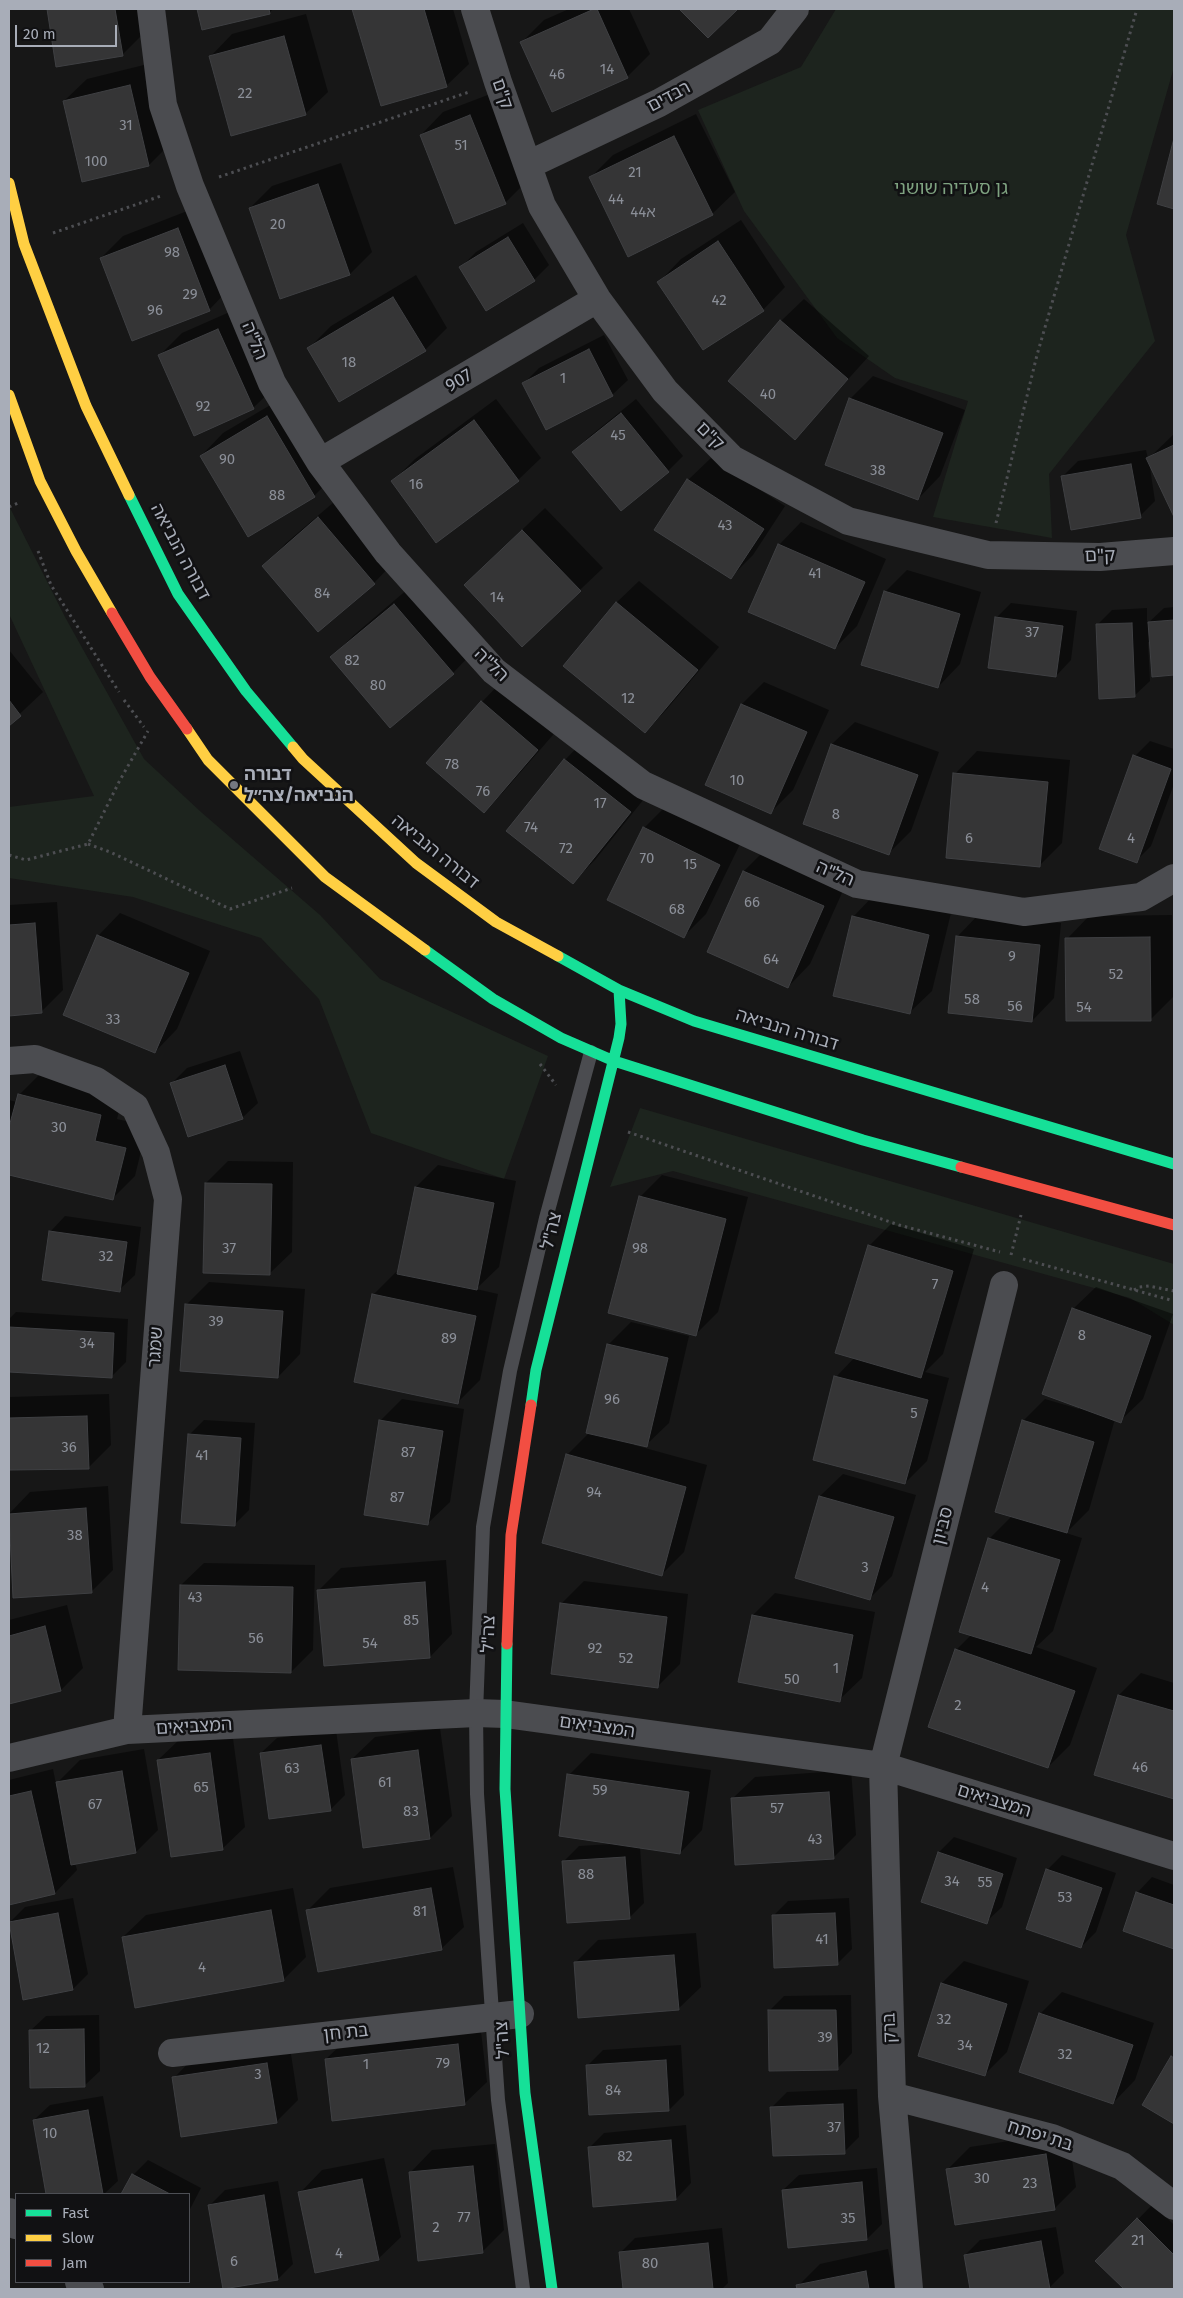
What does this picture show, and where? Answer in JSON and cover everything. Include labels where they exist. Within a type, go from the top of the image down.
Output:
[{"type":"street","name":"הל\"ה","points":[[151,9],[163,105],[190,186],[272,384],[320,462],[388,553],[494,671],[643,785],[857,884],[1024,912],[1141,897],[1174,878]]},
{"type":"street","name":"ק\"ם","points":[[475,9],[498,82],[542,206],[597,299],[665,392],[732,460],[848,521],[988,555],[1100,557],[1174,551]]},
{"type":"street","name":"רבדים","points":[[528,165],[659,103],[770,42],[795,9]]},
{"type":"street","name":"דבורה הנביאה","points":[[9,183],[24,244],[86,406],[178,594],[246,691],[302,758],[416,863],[496,922],[620,990],[694,1021],[1174,1164]]},
{"type":"street","name":"907","points":[[320,462],[597,299]]},
{"type":"street","points":[[9,395],[40,481],[76,551],[150,677],[208,760],[325,877],[493,999],[561,1038],[614,1061],[863,1140],[1030,1184],[1174,1225]]},
{"type":"street","name":"צה\"ל","points":[[552,2289],[525,2093],[505,1789],[510,1535],[536,1370],[614,1061],[621,1024],[620,990]]},
{"type":"street","name":"שמגר","points":[[9,1061],[36,1059],[96,1081],[135,1107],[156,1153],[168,1199],[127,1730]]},
{"type":"street","name":"סביון","points":[[882,1766],[1004,1285]]},
{"type":"street","name":"המצביאים","points":[[9,1758],[127,1730],[476,1712],[505,1714],[882,1766],[1174,1856]]},
{"type":"street","name":"ברק","points":[[882,1766],[892,2096],[909,2289]]},
{"type":"street","name":"בת חן","points":[[172,2052],[520,2014]]},
{"type":"street","name":"בת יפתח","points":[[892,2096],[1052,2138],[1122,2166],[1174,2206]]},
{"type":"street","points":[[9,2212],[15,2223]]},
{"type":"lane","name":"צה\"ל","points":[[523,2289],[498,2100],[477,1794],[476,1712],[483,1528],[510,1371],[546,1218],[591,1052]]},
{"type":"path","points":[[988,555],[1037,355],[1137,9]]},
{"type":"path","points":[[24,244],[498,82]]},
{"type":"path","points":[[88,844],[120,780],[148,731]]},
{"type":"path","points":[[9,856],[26,860],[88,844],[110,852],[230,909],[325,877]]},
{"type":"path","points":[[1004,1285],[1030,1184]]},
{"type":"path","points":[[1174,1291],[1149,1286],[1139,1287],[1133,1291],[1174,1301]]},
{"type":"green space","name":"גן סעדיה שושני","points":[[836,9],[1174,9],[1174,67],[1126,235],[1155,341],[1049,474],[1052,538],[933,517],[968,401],[895,378],[837,338],[744,211],[698,110],[801,67]]},
{"type":"green space","points":[[9,506],[65,617],[144,759],[201,812],[320,915],[380,979],[548,1056],[504,1179],[371,1133],[319,999],[261,938],[133,897],[9,878],[9,807],[94,796],[9,614]]},
{"type":"green space","points":[[640,1108],[1174,1264],[1174,1325],[1130,1298],[673,1171],[610,1187]]},
{"type":"building","points":[[47,9],[115,9],[123,56],[56,67]]},
{"type":"building","points":[[197,9],[269,9],[270,14],[202,30]]},
{"type":"building","points":[[352,9],[424,9],[447,87],[381,106]]},
{"type":"building","points":[[597,9],[628,78],[552,112],[520,42]]},
{"type":"building","points":[[679,9],[738,9],[708,38]]},
{"type":"building","points":[[284,36],[306,115],[231,136],[209,56]]},
{"type":"building","points":[[130,85],[149,166],[82,182],[63,101]]},
{"type":"building","points":[[470,115],[506,204],[455,224],[420,135]]},
{"type":"building","points":[[674,136],[713,215],[628,257],[589,177]]},
{"type":"building","points":[[1174,138],[1174,209],[1157,204]]},
{"type":"building","points":[[318,184],[350,275],[280,299],[249,208]]},
{"type":"building","points":[[178,228],[210,311],[132,341],[100,258]]},
{"type":"building","points":[[508,237],[535,281],[486,311],[459,267]]},
{"type":"building","points":[[718,241],[764,311],[703,350],[657,282]]},
{"type":"building","points":[[393,297],[426,351],[339,402],[307,348]]},
{"type":"building","points":[[780,320],[848,379],[795,440],[728,381]]},
{"type":"building","points":[[218,329],[254,409],[194,436],[158,355]]},
{"type":"building","points":[[589,349],[613,396],[546,430],[522,383]]},
{"type":"building","points":[[849,398],[943,433],[918,500],[825,465]]},
{"type":"building","points":[[621,413],[669,472],[621,511],[572,452]]},
{"type":"building","points":[[267,416],[315,497],[248,537],[200,456]]},
{"type":"building","points":[[474,420],[519,481],[436,543],[391,481]]},
{"type":"building","points":[[1174,445],[1174,517],[1146,458]]},
{"type":"building","points":[[1131,464],[1141,518],[1071,530],[1061,476]]},
{"type":"building","points":[[687,479],[764,529],[731,579],[654,530]]},
{"type":"building","points":[[318,517],[375,584],[318,632],[262,566]]},
{"type":"building","points":[[522,530],[581,591],[522,647],[464,585]]},
{"type":"building","points":[[778,544],[865,582],[835,649],[748,612]]},
{"type":"building","points":[[884,591],[960,614],[938,688],[861,665]]},
{"type":"building","points":[[616,602],[698,670],[645,733],[563,666]]},
{"type":"building","points":[[394,604],[454,674],[390,728],[330,657]]},
{"type":"building","points":[[995,617],[1063,626],[1056,677],[988,668]]},
{"type":"building","points":[[1174,620],[1174,675],[1152,677],[1148,622]]},
{"type":"building","points":[[1132,623],[1135,697],[1099,699],[1096,624]]},
{"type":"building","points":[[9,700],[21,716],[9,726]]},
{"type":"building","points":[[481,701],[538,750],[484,813],[426,763]]},
{"type":"building","points":[[741,704],[807,732],[771,814],[705,785]]},
{"type":"building","points":[[831,744],[918,775],[889,855],[803,824]]},
{"type":"building","points":[[1133,755],[1171,769],[1137,863],[1099,849]]},
{"type":"building","points":[[564,759],[631,812],[573,884],[506,831]]},
{"type":"building","points":[[953,773],[1048,782],[1040,867],[946,858]]},
{"type":"building","points":[[643,827],[720,865],[684,938],[607,900]]},
{"type":"building","points":[[743,871],[824,906],[788,988],[707,952]]},
{"type":"building","points":[[852,916],[929,935],[910,1014],[833,996]]},
{"type":"building","points":[[35,923],[42,1013],[9,1016],[9,925]]},
{"type":"building","points":[[97,935],[189,973],[155,1053],[63,1015]]},
{"type":"building","points":[[956,936],[1040,945],[1032,1022],[948,1013]]},
{"type":"building","points":[[1150,937],[1151,1021],[1066,1021],[1065,938]]},
{"type":"building","points":[[225,1065],[243,1119],[188,1137],[170,1083]]},
{"type":"building","points":[[18,1094],[101,1115],[95,1141],[126,1148],[113,1200],[9,1175],[9,1127]]},
{"type":"building","points":[[205,1183],[272,1184],[270,1275],[203,1273]]},
{"type":"building","points":[[415,1187],[494,1203],[477,1290],[397,1274]]},
{"type":"building","points":[[639,1196],[726,1219],[696,1336],[608,1313]]},
{"type":"building","points":[[49,1231],[127,1242],[120,1292],[42,1280]]},
{"type":"building","points":[[868,1245],[953,1271],[921,1378],[835,1353]]},
{"type":"building","points":[[372,1294],[476,1316],[458,1404],[354,1382]]},
{"type":"building","points":[[185,1304],[283,1311],[278,1378],[180,1371]]},
{"type":"building","points":[[1072,1308],[1151,1336],[1121,1423],[1042,1394]]},
{"type":"building","points":[[9,1327],[114,1333],[112,1378],[9,1372]]},
{"type":"building","points":[[607,1344],[668,1358],[647,1447],[586,1433]]},
{"type":"building","points":[[834,1376],[928,1400],[905,1484],[813,1460]]},
{"type":"building","points":[[87,1416],[89,1469],[9,1470],[9,1418]]},
{"type":"building","points":[[379,1420],[443,1431],[428,1525],[364,1515]]},
{"type":"building","points":[[1022,1420],[1094,1442],[1067,1533],[995,1512]]},
{"type":"building","points":[[188,1434],[241,1438],[235,1526],[181,1523]]},
{"type":"building","points":[[566,1454],[686,1487],[662,1576],[542,1543]]},
{"type":"building","points":[[819,1496],[894,1517],[870,1600],[795,1578]]},
{"type":"building","points":[[86,1508],[92,1593],[13,1598],[9,1514]]},
{"type":"building","points":[[988,1538],[1060,1560],[1031,1654],[959,1632]]},
{"type":"building","points":[[425,1582],[430,1658],[324,1666],[317,1590]]},
{"type":"building","points":[[180,1585],[293,1587],[291,1673],[178,1670]]},
{"type":"building","points":[[560,1603],[667,1617],[658,1688],[551,1674]]},
{"type":"building","points":[[752,1615],[853,1635],[840,1702],[738,1682]]},
{"type":"building","points":[[45,1626],[61,1691],[9,1704],[9,1636]]},
{"type":"building","points":[[955,1649],[1075,1691],[1048,1768],[928,1727]]},
{"type":"building","points":[[1118,1695],[1174,1711],[1174,1799],[1094,1775]]},
{"type":"building","points":[[321,1745],[331,1811],[269,1819],[260,1753]]},
{"type":"building","points":[[418,1750],[430,1839],[363,1848],[351,1759]]},
{"type":"building","points":[[210,1753],[223,1850],[171,1857],[157,1760]]},
{"type":"building","points":[[122,1771],[136,1853],[71,1865],[56,1782]]},
{"type":"building","points":[[567,1774],[689,1792],[680,1854],[559,1836]]},
{"type":"building","points":[[31,1791],[55,1894],[9,1905],[9,1796]]},
{"type":"building","points":[[829,1792],[834,1859],[735,1865],[731,1798]]},
{"type":"building","points":[[938,1852],[1003,1874],[987,1924],[921,1902]]},
{"type":"building","points":[[625,1857],[630,1919],[567,1923],[562,1861]]},
{"type":"building","points":[[1046,1869],[1102,1888],[1081,1948],[1026,1929]]},
{"type":"building","points":[[431,1888],[442,1950],[318,1972],[306,1910]]},
{"type":"building","points":[[1136,1892],[1174,1905],[1174,1949],[1123,1931]]},
{"type":"building","points":[[271,1910],[284,1981],[135,2008],[122,1937]]},
{"type":"building","points":[[58,1913],[73,1990],[23,2000],[9,1922]]},
{"type":"building","points":[[835,1913],[838,1965],[774,1968],[772,1915]]},
{"type":"building","points":[[674,1955],[679,2010],[578,2018],[574,1962]]},
{"type":"building","points":[[941,1983],[1007,2004],[985,2076],[918,2056]]},
{"type":"building","points":[[768,2010],[836,2010],[838,2070],[769,2071]]},
{"type":"building","points":[[1039,2013],[1133,2045],[1113,2104],[1019,2072]]},
{"type":"building","points":[[84,2029],[85,2087],[30,2088],[29,2030]]},
{"type":"building","points":[[458,2044],[465,2105],[332,2121],[325,2059]]},
{"type":"building","points":[[1171,2056],[1174,2058],[1174,2124],[1142,2105]]},
{"type":"building","points":[[666,2060],[669,2111],[589,2115],[586,2065]]},
{"type":"building","points":[[267,2063],[277,2123],[181,2137],[172,2077]]},
{"type":"building","points":[[843,2104],[845,2154],[773,2156],[770,2107]]},
{"type":"building","points":[[88,2110],[103,2193],[46,2193],[33,2120]]},
{"type":"building","points":[[671,2140],[676,2200],[593,2207],[588,2147]]},
{"type":"building","points":[[1046,2154],[1055,2210],[955,2225],[946,2169]]},
{"type":"building","points":[[473,2166],[483,2253],[418,2261],[409,2172]]},
{"type":"building","points":[[132,2174],[168,2193],[122,2193]]},
{"type":"building","points":[[362,2179],[379,2260],[315,2273],[298,2192]]},
{"type":"building","points":[[862,2182],[867,2240],[788,2248],[782,2190]]},
{"type":"building","points":[[264,2195],[278,2280],[223,2289],[208,2205]]},
{"type":"building","points":[[1137,2218],[1174,2255],[1174,2289],[1124,2289],[1095,2261]]},
{"type":"building","points":[[1041,2241],[1050,2289],[970,2289],[964,2255]]},
{"type":"building","points":[[708,2243],[713,2289],[623,2289],[619,2252]]},
{"type":"building","points":[[866,2271],[869,2289],[797,2289],[796,2285]]},
{"type":"traffic: fast","points":[[129,495],[178,594],[246,691],[293,747]]},
{"type":"traffic: fast","points":[[425,950],[493,999],[561,1038],[614,1061],[863,1140],[961,1167]]},
{"type":"traffic: fast","points":[[558,956],[619,990],[694,1021],[1174,1164]]},
{"type":"traffic: fast","points":[[531,1405],[536,1370],[619,1038],[621,1024],[619,990]]},
{"type":"traffic: fast","points":[[507,1644],[505,1789],[525,2093],[552,2289]]},
{"type":"traffic: slow","points":[[9,183],[24,244],[86,406],[129,495]]},
{"type":"traffic: slow","points":[[9,395],[40,481],[76,551],[112,613]]},
{"type":"traffic: slow","points":[[187,729],[208,760],[325,877],[425,950]]},
{"type":"traffic: slow","points":[[293,747],[303,759],[416,863],[496,922],[558,956]]},
{"type":"traffic: jam","points":[[112,613],[150,677],[187,729]]},
{"type":"traffic: jam","points":[[961,1167],[1174,1225]]},
{"type":"traffic: jam","points":[[507,1644],[511,1535],[531,1405]]},
{"type":"place","name":"דבורה הנביאה/צה״ל","points":[[234,785]]}]
